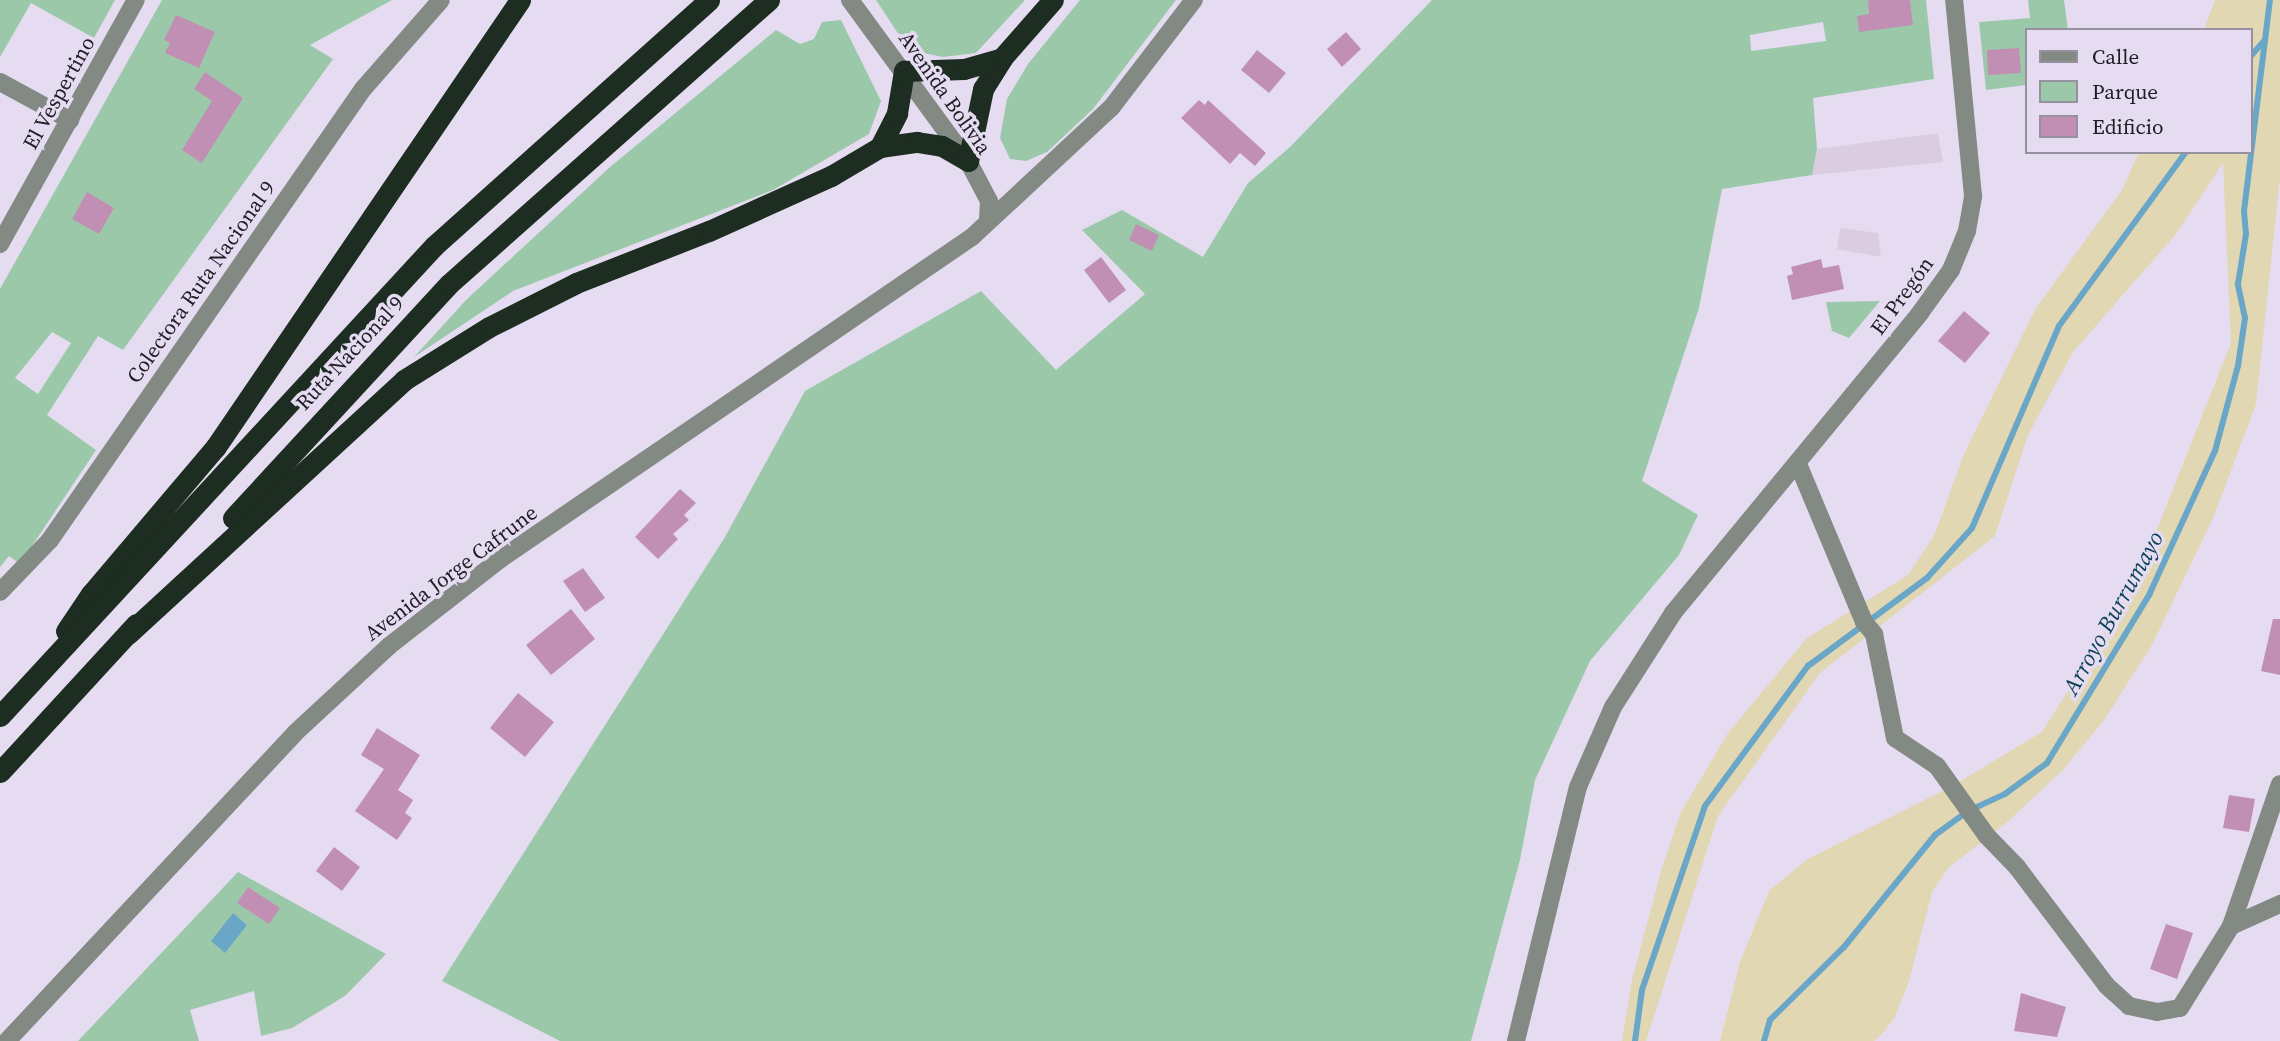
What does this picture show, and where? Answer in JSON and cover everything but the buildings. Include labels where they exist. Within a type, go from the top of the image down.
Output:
[{"type":"highway","points":[[27,687],[91,594],[215,449],[520,0]]},
{"type":"highway","name":"Ruta Nacional 9","points":[[0,716],[434,246],[709,0]]},
{"type":"highway","name":"Ruta Nacional 9","points":[[0,772],[449,284],[769,0]]},
{"type":"highway","points":[[128,634],[404,380],[489,327],[576,283],[709,231],[831,176],[880,147],[917,142],[942,146],[968,161],[983,89],[1002,58],[1053,0]]},
{"type":"highway","points":[[880,147],[897,113],[904,71],[964,69],[1002,58]]},
{"type":"street","name":"El Vespertino","points":[[0,244],[136,0]]},
{"type":"street","name":"Colectora Ruta Nacional 9","points":[[0,592],[50,540],[363,89],[442,0]]},
{"type":"street","name":"Avenida Bolivia","points":[[850,0],[968,161],[989,201],[988,218]]},
{"type":"street","name":"Avenida Jorge Cafrune","points":[[7,1041],[295,733],[388,646],[499,560],[972,237],[988,218],[1045,173],[1111,108],[1195,0]]},
{"type":"street","name":"El Pregón","points":[[1516,1041],[1578,787],[1613,707],[1673,613],[1798,464],[1831,417],[1876,371],[1928,302],[1951,270],[1968,231],[1973,196],[1954,0]]},
{"type":"street","points":[[0,82],[70,120]]},
{"type":"street","points":[[1798,464],[1864,622],[1874,634],[1895,738],[1937,766],[1987,836],[2017,867],[2106,986],[2129,1006],[2157,1012],[2180,1008],[2231,926],[2280,784]]},
{"type":"street","points":[[2231,926],[2280,904]]},
{"type":"shaded area","points":[[1938,133],[1943,162],[1812,175],[1817,149]]},
{"type":"shaded area","points":[[1840,228],[1878,233],[1881,257],[1837,249]]},
{"type":"green space","points":[[0,0],[115,0],[94,38],[31,3],[0,57]]},
{"type":"green space","points":[[162,0],[392,0],[310,45],[333,59],[123,350],[98,336],[47,415],[96,450],[20,564],[9,556],[0,567],[0,289]],"holes":[[[52,332],[71,343],[38,394],[15,378]]]},
{"type":"green space","points":[[876,0],[1025,0],[976,53],[943,57],[909,50]]},
{"type":"green space","points":[[1080,0],[1176,0],[1093,109],[1047,152],[1026,161],[1010,159],[1000,138],[1007,99],[1028,64]]},
{"type":"green space","points":[[1432,0],[1926,0],[1934,79],[1813,98],[1817,149],[1812,175],[1722,189],[1699,308],[1642,481],[1698,515],[1679,555],[1590,661],[1535,780],[1520,860],[1471,1041],[560,1041],[442,981],[725,537],[805,391],[981,291],[1056,370],[1145,294],[1082,230],[1122,210],[1203,257],[1248,183],[1290,147]],"holes":[[[1823,22],[1826,41],[1751,51],[1750,35]]]},
{"type":"green space","points":[[2028,0],[2064,0],[2068,28],[2024,28],[2024,85],[1986,90],[1979,22],[2030,18]]},
{"type":"green space","points":[[841,20],[881,101],[869,134],[773,190],[513,291],[414,357],[467,299],[610,167],[776,30],[800,44],[814,39],[822,22]]},
{"type":"green space","points":[[1880,301],[1849,338],[1832,331],[1826,302]]},
{"type":"green space","points":[[238,872],[386,954],[345,996],[292,1028],[261,1036],[254,991],[190,1010],[199,1041],[78,1041]]},
{"type":"sand","points":[[2215,0],[2280,0],[2280,177],[2256,404],[2214,516],[2152,645],[2104,720],[2062,771],[2005,824],[1949,867],[1932,892],[1909,981],[1895,1017],[1882,1034],[1874,1041],[1720,1041],[1740,962],[1769,891],[1808,859],[1952,786],[2042,732],[2136,582],[2231,343],[2223,163],[2176,234],[2073,352],[2028,435],[1995,536],[1820,673],[1718,816],[1646,1041],[1622,1041],[1631,984],[1661,871],[1681,812],[1728,733],[1807,638],[1908,575],[1934,536],[1964,454],[2036,308],[2122,190],[2138,154],[2252,154],[2252,28],[2205,28]]},
{"type":"water","points":[[233,913],[247,925],[225,953],[211,941]]},
{"type":"waterway","name":"Arroyo Burrumayo","points":[[2252,146],[2270,0]]},
{"type":"waterway","name":"Arroyo Burrumayo","points":[[2252,55],[2265,40]]},
{"type":"waterway","name":"Arroyo Burrumayo","points":[[1635,1041],[1642,990],[1705,806],[1808,666],[1927,578],[1972,528],[2059,326],[2185,154]]},
{"type":"waterway","name":"Arroyo Burrumayo","points":[[1764,1041],[1770,1020],[1844,947],[1935,835],[1968,811],[2005,794],[2047,763],[2149,595],[2215,451],[2238,366],[2245,318],[2238,284],[2246,234],[2244,211],[2251,154]]}]
